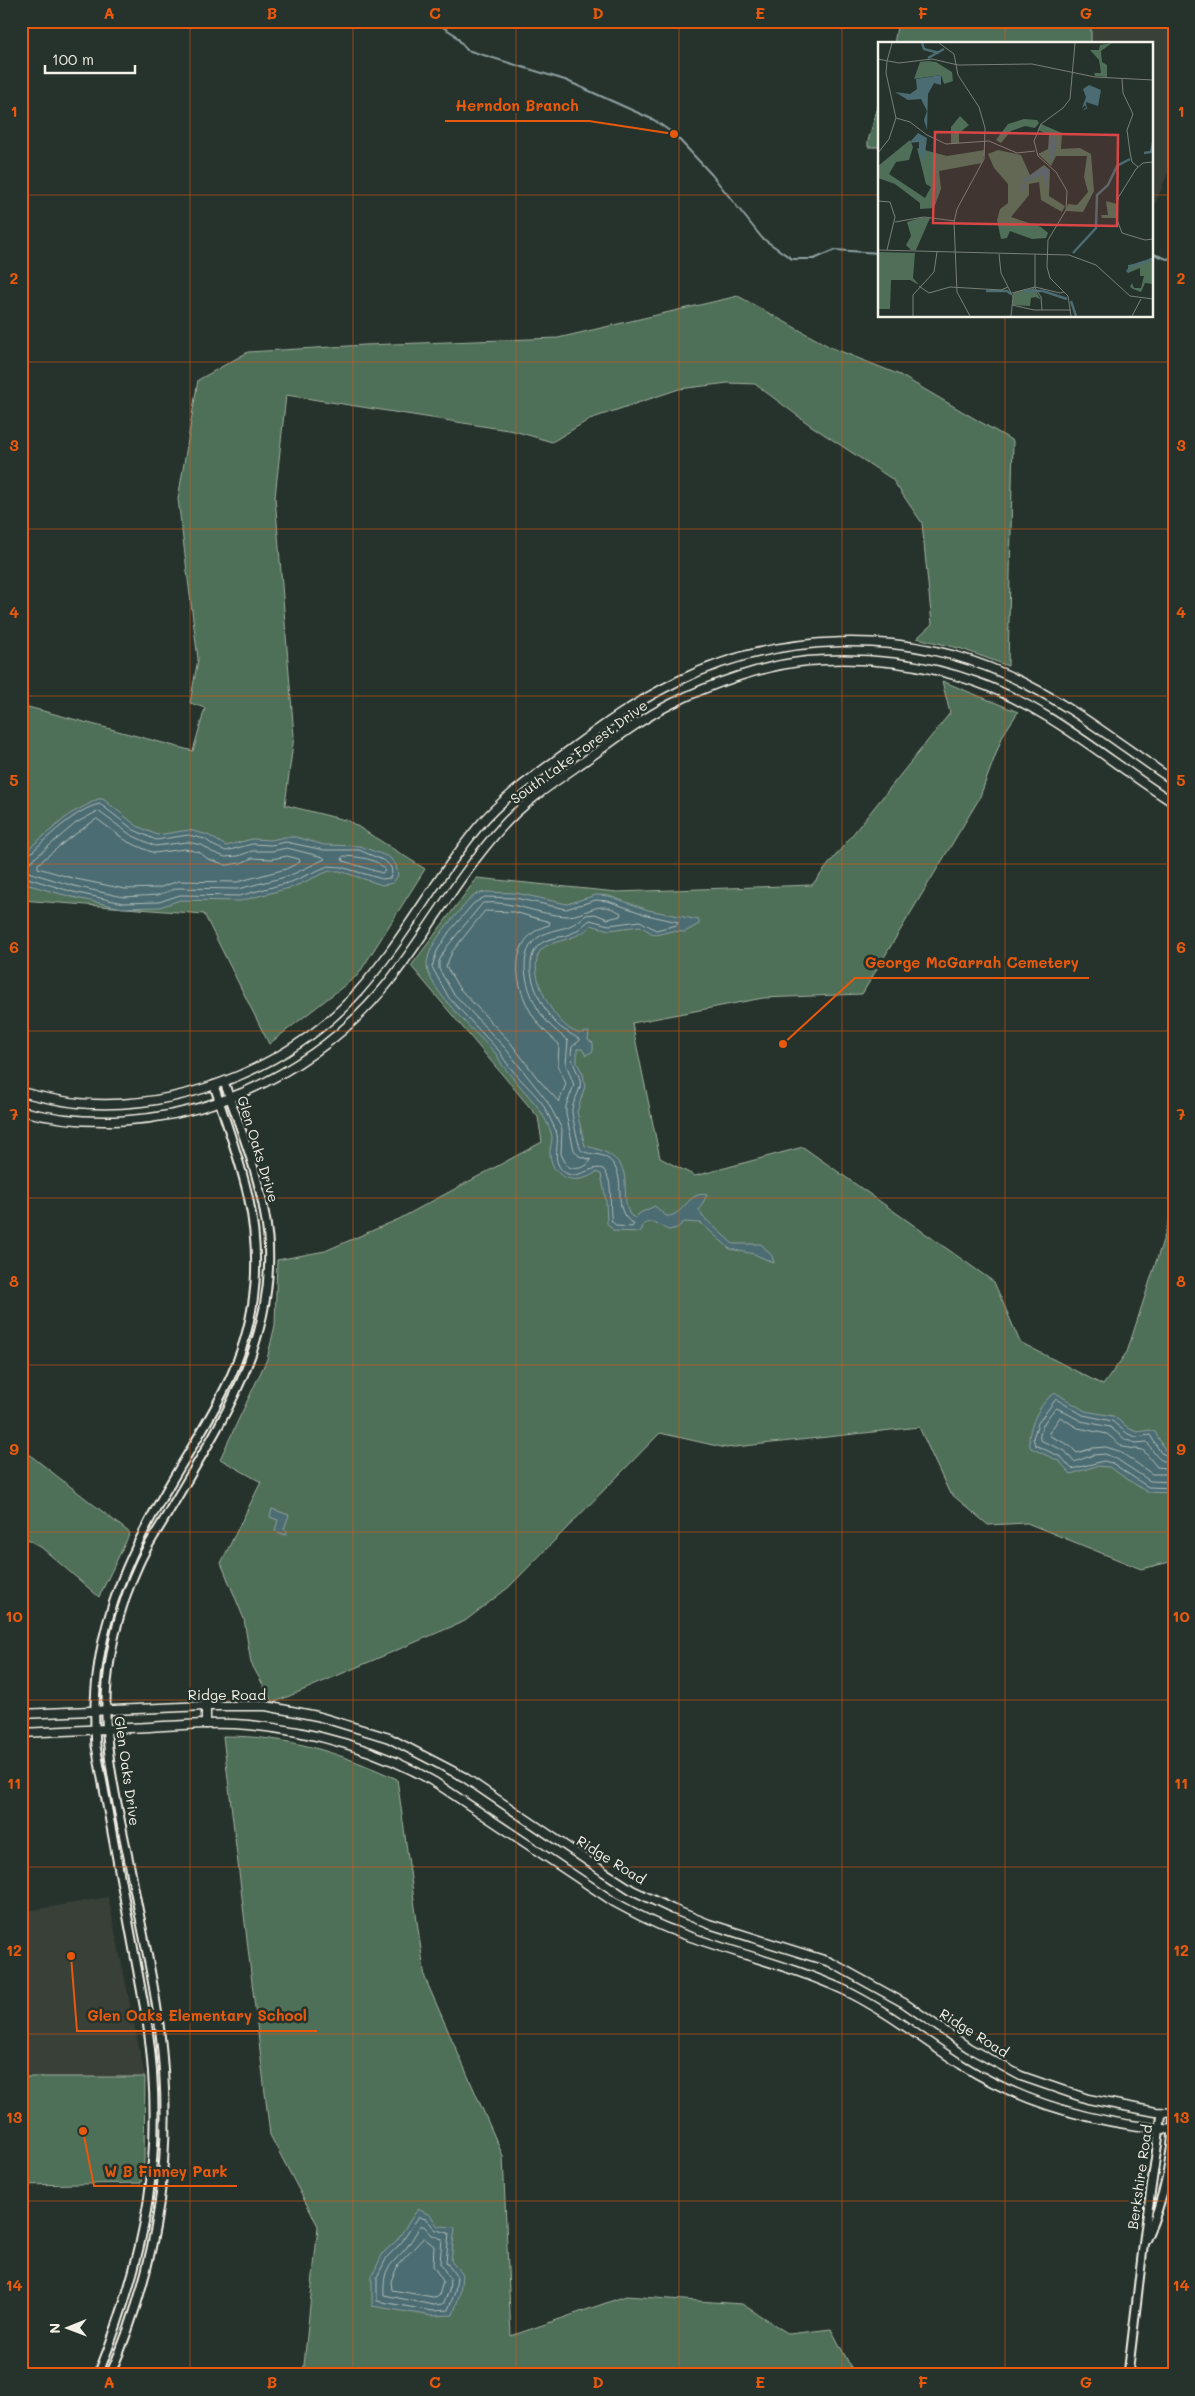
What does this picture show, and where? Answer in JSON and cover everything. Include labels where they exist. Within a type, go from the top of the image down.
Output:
[{"type":"main road","name":"South Lake Forest Drive","points":[[21,1092],[82,1104],[103,1104],[160,1098],[224,1082],[291,1049],[344,1006],[372,974],[478,827],[510,795],[637,703],[696,673],[747,656],[790,647],[838,642],[909,647],[947,655],[1007,675],[1060,702],[1174,781]]},
{"type":"main road","name":"South Lake Forest Drive","points":[[21,1111],[82,1120],[124,1120],[182,1112],[246,1093],[302,1062],[351,1023],[387,983],[471,865],[498,831],[535,797],[633,726],[669,705],[738,677],[797,662],[828,660],[905,665],[962,677],[998,690],[1049,718],[1174,803]]},
{"type":"main road","name":"Ridge Road","points":[[21,1714],[206,1706],[266,1706],[317,1716],[389,1738],[464,1777],[632,1890],[709,1924],[830,1962],[904,2003],[969,2048],[1021,2076],[1088,2099],[1174,2114]]},
{"type":"main road","points":[[206,1706],[206,1724]]},
{"type":"main road","name":"Ridge Road","points":[[21,1733],[206,1724],[248,1725],[306,1734],[397,1763],[436,1783],[614,1902],[655,1923],[699,1940],[801,1972],[845,1990],[886,2014],[962,2065],[1022,2096],[1080,2115],[1126,2125],[1173,2130]]},
{"type":"street","name":"Glen Oaks Drive","points":[[110,2375],[136,2308],[149,2260],[162,2190],[166,2128],[165,2081],[159,2022],[112,1772],[106,1710],[109,1661],[118,1619],[143,1556],[234,1398],[249,1366],[263,1315],[268,1248],[265,1213],[260,1187],[224,1082]]},
{"type":"street","name":"Glen Oaks Drive","points":[[98,2375],[124,2309],[134,2273],[151,2188],[155,2122],[152,2058],[147,2021],[103,1794],[94,1729],[97,1673],[106,1623],[121,1578],[166,1491],[228,1386],[242,1350],[250,1313],[255,1283],[254,1220],[245,1182],[214,1085]]},
{"type":"street","points":[[134,1552],[143,1556]]},
{"type":"street","name":"Berkshire Road","points":[[1128,2375],[1162,2113]]},
{"type":"street","name":"Berkshire Road","points":[[1144,2244],[1160,2208],[1168,2179],[1174,2114]]},
{"type":"shaded area","points":[[1091,21],[1174,21],[1174,158],[1152,212],[1152,42],[1091,42]]},
{"type":"shaded area","points":[[108,1897],[145,2077],[21,2077],[21,1912]]},
{"type":"green space","points":[[898,21],[1091,21],[1091,42],[894,42]]},
{"type":"green space","points":[[878,106],[878,147],[868,147]]},
{"type":"green space","points":[[738,296],[830,347],[900,375],[1013,441],[1008,666],[962,649],[917,638],[932,624],[922,523],[892,479],[810,425],[755,384],[728,383],[679,389],[590,419],[552,442],[514,431],[286,395],[275,497],[294,736],[285,805],[349,821],[425,869],[358,975],[269,1044],[204,914],[21,900],[21,711],[28,707],[193,751],[205,708],[190,703],[198,659],[178,499],[198,380],[248,352],[365,345],[558,338]]},
{"type":"green space","points":[[942,681],[1018,712],[1003,735],[979,799],[862,994],[763,998],[632,1023],[660,1158],[695,1176],[803,1147],[994,1282],[1020,1342],[1103,1385],[1127,1352],[1174,1206],[1174,1561],[1141,1569],[1027,1523],[988,1525],[949,1492],[919,1427],[726,1448],[660,1433],[509,1587],[465,1621],[273,1703],[251,1663],[244,1619],[221,1563],[261,1482],[220,1459],[267,1359],[275,1325],[277,1260],[325,1251],[399,1219],[542,1142],[538,1117],[411,966],[477,878],[617,892],[812,885],[950,713]]},
{"type":"green space","points":[[21,1448],[130,1533],[99,1597],[42,1548],[21,1535]]},
{"type":"green space","points":[[223,1736],[270,1739],[313,1747],[354,1761],[397,1779],[425,1978],[503,2156],[511,2336],[626,2296],[742,2304],[789,2334],[831,2329],[852,2369],[864,2375],[303,2375],[318,2226],[270,2135]]},
{"type":"green space","points":[[21,2077],[145,2077],[144,2162],[141,2183],[21,2185]]},
{"type":"water","points":[[98,799],[103,799],[137,826],[157,835],[189,830],[208,835],[226,846],[252,839],[271,840],[296,837],[324,845],[360,846],[389,857],[396,865],[398,875],[393,883],[382,885],[340,871],[329,871],[293,887],[240,901],[180,900],[160,907],[122,908],[72,897],[29,885],[21,880],[21,855],[70,814]]},
{"type":"water","points":[[484,892],[516,893],[567,904],[596,895],[609,896],[648,910],[699,920],[699,924],[685,932],[672,931],[655,935],[640,926],[609,930],[591,925],[579,935],[544,947],[540,951],[537,960],[537,972],[545,997],[560,1020],[578,1033],[589,1032],[588,1040],[593,1043],[593,1051],[586,1055],[582,1049],[577,1049],[577,1063],[583,1074],[585,1086],[577,1112],[585,1146],[612,1156],[621,1166],[624,1173],[626,1202],[630,1215],[635,1218],[640,1213],[655,1206],[666,1216],[672,1215],[695,1196],[707,1195],[699,1210],[703,1217],[733,1244],[761,1244],[772,1256],[774,1263],[754,1254],[730,1249],[701,1223],[684,1222],[677,1228],[669,1230],[650,1222],[643,1225],[641,1232],[614,1231],[607,1223],[606,1200],[601,1174],[596,1172],[582,1179],[574,1179],[561,1175],[556,1170],[550,1155],[551,1133],[539,1109],[502,1065],[497,1055],[444,998],[428,973],[427,963],[429,954],[438,937],[469,900],[475,895]]},
{"type":"water","points":[[1056,1393],[1085,1411],[1113,1416],[1137,1432],[1150,1430],[1155,1432],[1165,1450],[1168,1451],[1174,1447],[1174,1493],[1147,1492],[1109,1467],[1096,1466],[1071,1474],[1059,1461],[1031,1448],[1029,1442],[1030,1434],[1035,1417],[1045,1401]]},
{"type":"water","points":[[272,1509],[289,1515],[284,1529],[287,1531],[286,1535],[275,1531],[278,1520],[270,1517]]},
{"type":"water","points":[[418,2209],[430,2215],[438,2226],[455,2227],[451,2261],[462,2274],[460,2293],[453,2315],[432,2316],[372,2306],[372,2276],[383,2253],[397,2240]]},
{"type":"waterway","points":[[433,21],[454,34],[467,50],[565,80],[654,120],[674,134],[712,175],[762,238],[792,259],[814,259],[835,250],[878,253]]},
{"type":"waterway","points":[[1152,253],[1167,259],[1174,257]]},
{"type":"place","name":"Herndon Branch","points":[[674,134]]},
{"type":"place","name":"George McGarrah Cemetery","points":[[783,1044]]},
{"type":"place","name":"Glen Oaks Elementary School","points":[[71,1956]]},
{"type":"place","name":"W B Finney Park","points":[[83,2131]]}]
